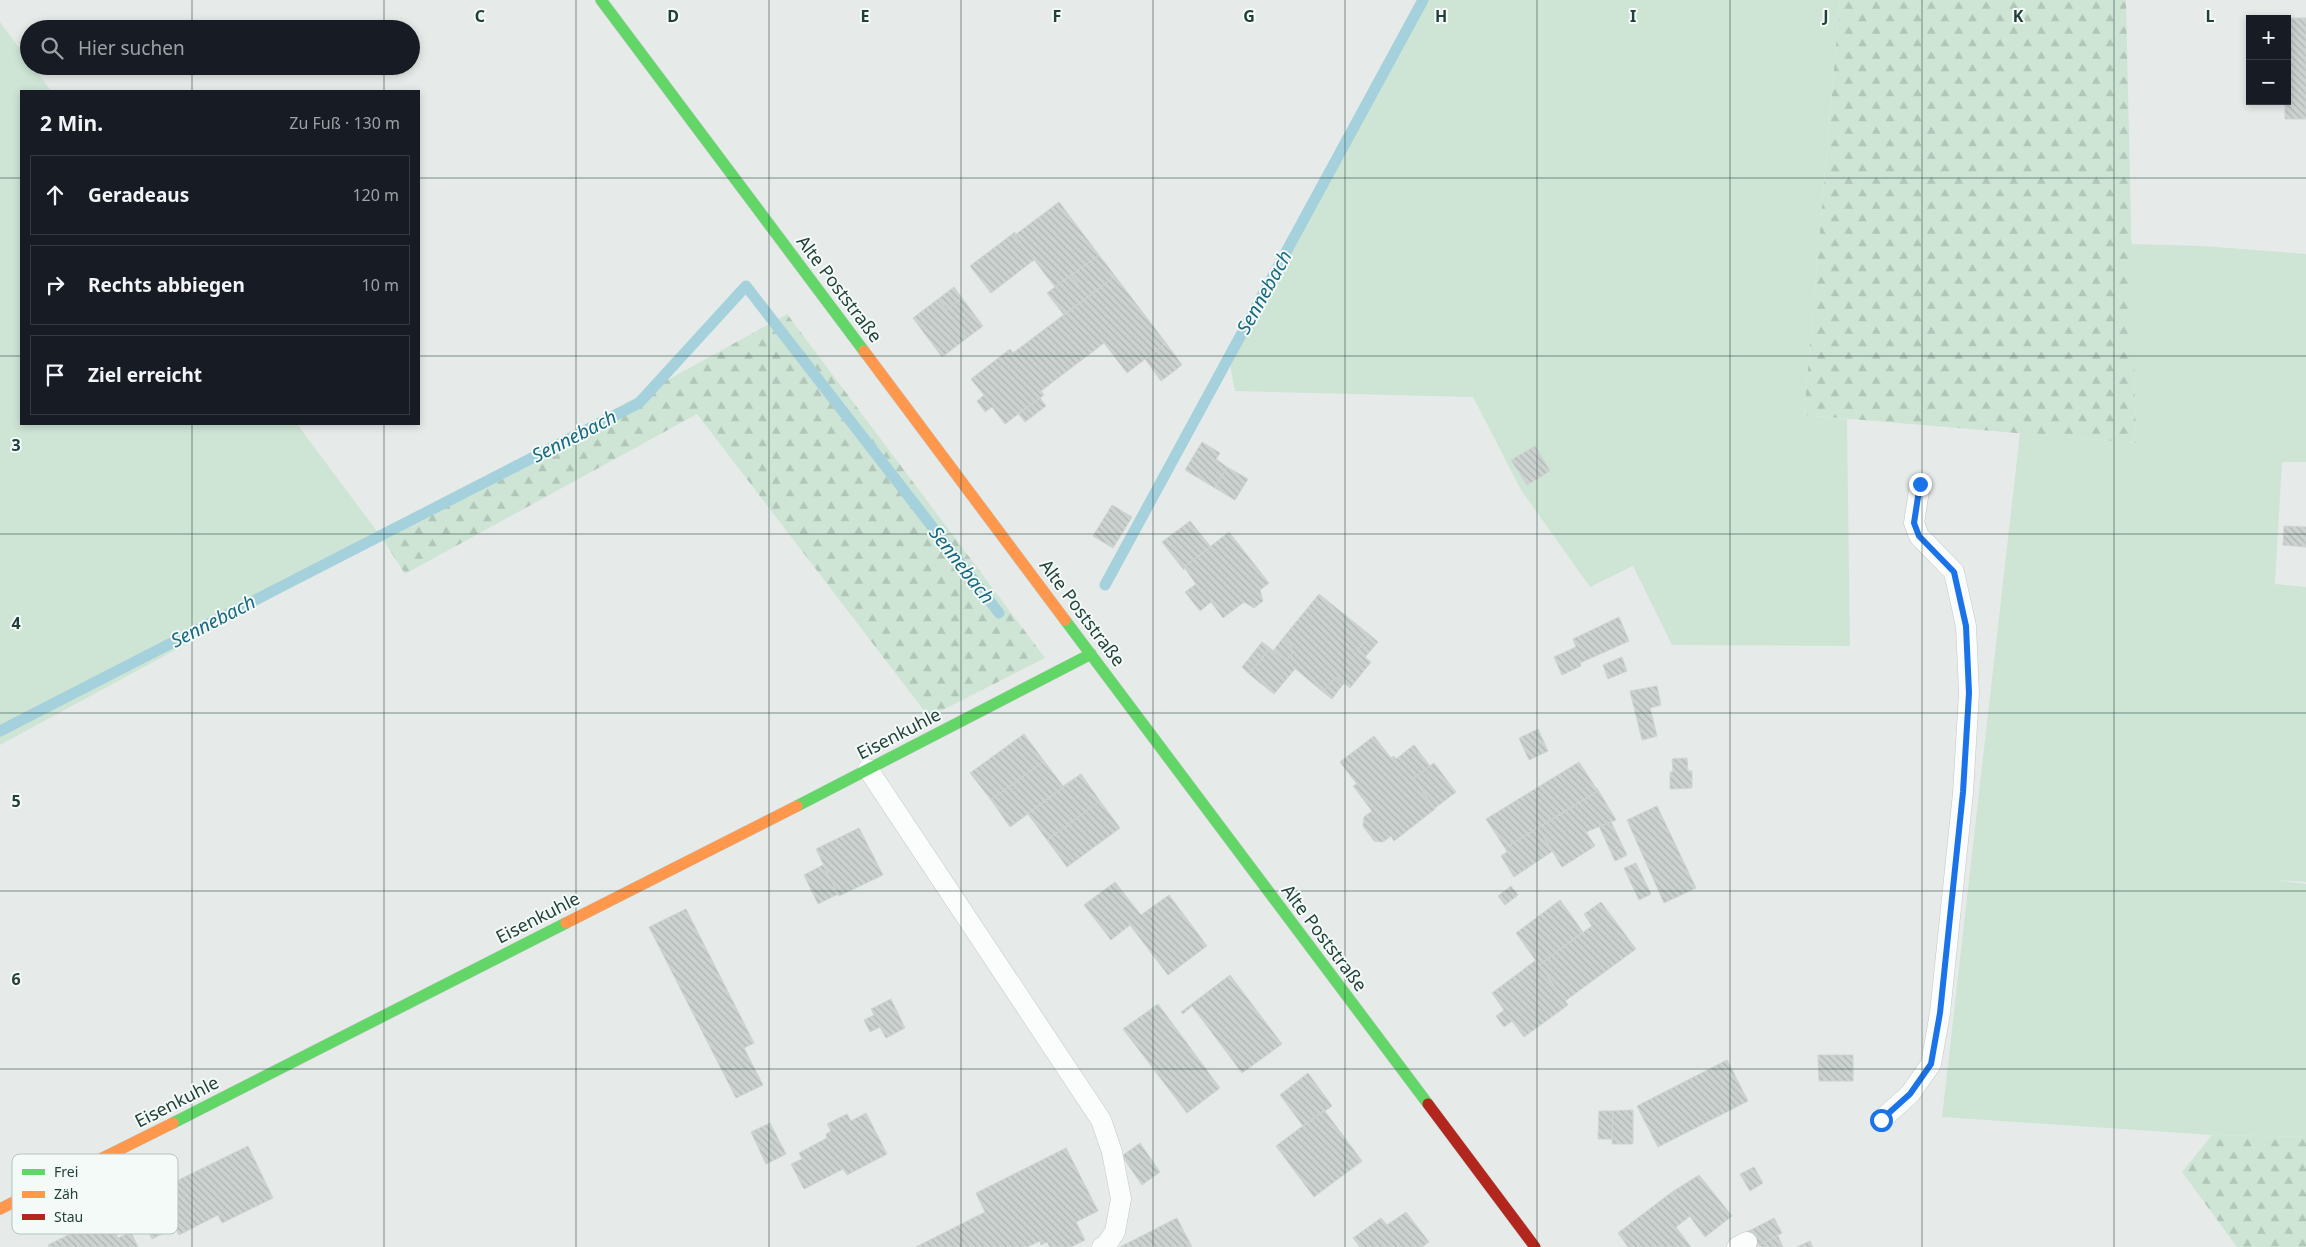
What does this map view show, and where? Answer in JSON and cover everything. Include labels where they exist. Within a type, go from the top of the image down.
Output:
[{"type":"street","name":"Alte Poststraße","points":[[601,0],[1535,1247]]},
{"type":"street","name":"Eisenkuhle","points":[[113,1154],[868,770],[1091,654]]},
{"type":"street","name":"Eisenkuhle","points":[[0,1209],[12,1203]]},
{"type":"lane","points":[[1881,1120],[1910,1094],[1931,1064],[1940,1013],[1963,792],[1969,693],[1966,626],[1954,572],[1919,536],[1914,523],[1920,484]]},
{"type":"lane","points":[[868,770],[1101,1120],[1112,1152],[1121,1199],[1115,1232],[1106,1245],[1102,1247]]},
{"type":"green space","points":[[1426,0],[1840,0],[1804,415],[1847,419],[1850,646],[1672,645],[1633,566],[1590,587],[1521,490],[1473,397],[1235,391],[1229,360]]},
{"type":"green space","points":[[1840,0],[2126,0],[2136,443],[1804,415]]},
{"type":"green space","points":[[0,22],[20,49],[20,75],[39,75],[50,90],[20,90],[20,425],[298,425],[382,538],[0,745]]},
{"type":"green space","points":[[2131,244],[2203,246],[2306,254],[2306,462],[2282,462],[2275,584],[2306,587],[2306,882],[2274,880],[2306,884],[2306,1137],[2212,1135],[1942,1117],[2020,433],[2136,443]]},
{"type":"green space","points":[[787,314],[1045,658],[929,717],[697,414],[405,574],[382,538]]},
{"type":"green space","points":[[2212,1135],[2306,1137],[2306,1247],[2237,1247],[2182,1172]]},
{"type":"building","points":[[2291,18],[2306,18],[2306,119],[2285,119],[2285,105],[2291,105]]},
{"type":"building","points":[[1059,202],[1099,255],[1055,287],[1015,235]]},
{"type":"building","points":[[1015,232],[1015,235],[1034,260],[991,293],[970,266]]},
{"type":"building","points":[[1099,255],[1115,276],[1088,297],[1071,275]]},
{"type":"building","points":[[1071,275],[1088,297],[1064,315],[1047,293]]},
{"type":"building","points":[[1115,276],[1166,343],[1127,373],[1104,343],[1041,391],[1044,395],[1005,424],[992,407],[985,412],[977,401],[984,395],[971,379],[1010,349],[1013,353]]},
{"type":"building","points":[[954,287],[962,298],[946,310],[938,299]]},
{"type":"building","points":[[962,298],[983,326],[967,338],[946,310]]},
{"type":"building","points":[[938,299],[967,338],[942,357],[913,318]]},
{"type":"building","points":[[1166,343],[1182,365],[1161,381],[1145,359]]},
{"type":"building","points":[[1040,398],[1046,406],[1025,422],[1018,413]]},
{"type":"building","points":[[1202,442],[1220,453],[1216,459],[1227,467],[1215,488],[1185,470]]},
{"type":"building","points":[[1535,446],[1550,471],[1527,485],[1511,460]]},
{"type":"building","points":[[1227,467],[1248,479],[1235,500],[1215,488]]},
{"type":"building","points":[[1112,505],[1132,517],[1113,548],[1093,536]]},
{"type":"building","points":[[1190,521],[1211,547],[1184,567],[1184,570],[1162,542]]},
{"type":"building","points":[[2284,526],[2306,527],[2306,547],[2283,545]]},
{"type":"building","points":[[1229,532],[1269,583],[1260,590],[1263,601],[1254,608],[1244,602],[1223,618],[1211,602],[1200,611],[1185,592],[1196,584],[1184,567]]},
{"type":"building","points":[[1319,594],[1370,635],[1357,651],[1371,662],[1350,688],[1336,677],[1323,692],[1286,661],[1292,653],[1291,645],[1283,638]]},
{"type":"building","points":[[1619,617],[1629,641],[1580,663],[1581,666],[1562,675],[1554,657],[1576,647],[1573,639]]},
{"type":"building","points":[[1370,635],[1378,642],[1365,657],[1357,651]]},
{"type":"building","points":[[1283,638],[1291,645],[1292,653],[1286,661],[1273,651]]},
{"type":"building","points":[[1262,642],[1270,648],[1249,674],[1242,667]]},
{"type":"building","points":[[1270,648],[1295,669],[1274,694],[1249,674]]},
{"type":"building","points":[[1622,657],[1627,671],[1608,679],[1603,665]]},
{"type":"building","points":[[1336,677],[1344,683],[1332,699],[1323,692]]},
{"type":"building","points":[[1657,686],[1661,705],[1650,708],[1657,736],[1642,740],[1630,691]]},
{"type":"building","points":[[1538,729],[1548,751],[1529,760],[1519,738]]},
{"type":"building","points":[[1024,734],[1044,761],[991,800],[970,773]]},
{"type":"building","points":[[1374,736],[1391,758],[1394,756],[1396,759],[1414,745],[1430,766],[1413,779],[1435,809],[1394,841],[1391,836],[1383,842],[1374,841],[1363,826],[1364,817],[1372,811],[1353,786],[1357,784],[1340,762]]},
{"type":"building","points":[[1687,758],[1688,771],[1692,771],[1692,788],[1670,789],[1670,772],[1673,772],[1672,759]]},
{"type":"building","points":[[1044,761],[1063,786],[1081,774],[1010,827],[991,800]]},
{"type":"building","points":[[1579,762],[1598,791],[1505,848],[1486,819]]},
{"type":"building","points":[[1434,763],[1456,792],[1435,808],[1413,779]]},
{"type":"building","points":[[1081,774],[1100,801],[1047,840],[1028,814],[1010,827]]},
{"type":"building","points":[[1597,788],[1616,820],[1586,832],[1595,846],[1562,867],[1538,828],[1598,791]]},
{"type":"building","points":[[1100,801],[1120,828],[1067,867],[1047,840]]},
{"type":"building","points":[[1657,806],[1696,888],[1664,903],[1627,820]]},
{"type":"building","points":[[1611,822],[1627,855],[1615,861],[1599,826]]},
{"type":"building","points":[[859,828],[883,875],[839,896],[816,849]]},
{"type":"building","points":[[1538,828],[1553,851],[1514,877],[1501,856],[1507,852],[1505,848]]},
{"type":"building","points":[[1636,863],[1651,894],[1639,900],[1624,868]]},
{"type":"building","points":[[823,865],[838,894],[818,904],[804,875]]},
{"type":"building","points":[[1115,882],[1141,915],[1169,895],[1207,946],[1168,975],[1130,925],[1111,940],[1084,905]]},
{"type":"building","points":[[1511,886],[1518,895],[1505,905],[1498,896]]},
{"type":"building","points":[[1560,900],[1583,932],[1539,965],[1516,933]]},
{"type":"building","points":[[1601,902],[1636,949],[1565,1001],[1539,965],[1592,926],[1584,914]]},
{"type":"building","points":[[686,909],[754,1043],[744,1048],[763,1085],[736,1098],[649,927]]},
{"type":"building","points":[[1536,960],[1568,1005],[1524,1037],[1512,1021],[1504,1027],[1496,1016],[1504,1010],[1492,993]]},
{"type":"building","points":[[1230,975],[1282,1044],[1242,1073],[1192,1006],[1183,1014],[1181,1012]]},
{"type":"building","points":[[891,999],[905,1028],[886,1038],[880,1027],[870,1032],[864,1020],[874,1015],[871,1009]]},
{"type":"building","points":[[1158,1004],[1220,1088],[1187,1113],[1123,1029]]},
{"type":"building","points":[[1818,1055],[1853,1055],[1853,1081],[1819,1081]]},
{"type":"building","points":[[1727,1060],[1748,1101],[1658,1147],[1637,1106]]},
{"type":"building","points":[[1308,1073],[1332,1106],[1303,1126],[1280,1095]]},
{"type":"building","points":[[1324,1110],[1362,1161],[1314,1197],[1276,1146]]},
{"type":"building","points":[[1633,1110],[1633,1144],[1612,1144],[1613,1111]]},
{"type":"building","points":[[1599,1111],[1613,1111],[1612,1139],[1598,1139]]},
{"type":"building","points":[[866,1113],[887,1154],[847,1175],[843,1169],[804,1189],[791,1164],[802,1159],[799,1153],[827,1138],[826,1134],[831,1131],[827,1124],[847,1114],[851,1121]]},
{"type":"building","points":[[770,1123],[786,1154],[766,1164],[751,1132]]},
{"type":"building","points":[[1140,1143],[1160,1172],[1142,1185],[1122,1156]]},
{"type":"building","points":[[248,1146],[273,1198],[222,1223],[218,1215],[179,1235],[178,1180]]},
{"type":"building","points":[[1066,1148],[1098,1211],[1076,1222],[1085,1240],[1071,1247],[1050,1247],[1047,1242],[1041,1245],[1040,1241],[1027,1247],[916,1247],[985,1212],[976,1193]]},
{"type":"building","points":[[1754,1167],[1763,1183],[1750,1191],[1740,1174]]},
{"type":"building","points":[[1699,1175],[1732,1216],[1705,1237],[1672,1192]]},
{"type":"building","points":[[1672,1192],[1690,1216],[1676,1227],[1691,1247],[1628,1247],[1618,1233]]},
{"type":"building","points":[[1406,1212],[1429,1242],[1422,1247],[1360,1247],[1353,1238],[1381,1218],[1387,1225]]},
{"type":"building","points":[[1177,1218],[1192,1247],[1120,1247]]},
{"type":"building","points":[[1774,1218],[1782,1233],[1755,1247],[1747,1232]]},
{"type":"building","points":[[70,1234],[116,1234],[118,1238],[132,1234],[138,1247],[49,1247],[48,1245]]},
{"type":"building","points":[[150,1234],[162,1234],[152,1239]]},
{"type":"building","points":[[1778,1236],[1783,1247],[1760,1247],[1759,1245]]},
{"type":"building","points":[[1810,1241],[1813,1247],[1797,1247]]},
{"type":"waterway","name":"Sennebach","points":[[1105,585],[1423,0]]},
{"type":"waterway","name":"Sennebach","points":[[0,731],[639,403],[746,286],[999,613]]},
{"type":"traffic: fast","points":[[601,0],[864,351]]},
{"type":"traffic: fast","points":[[1065,620],[1428,1104]]},
{"type":"traffic: fast","points":[[797,806],[1091,654]]},
{"type":"traffic: fast","points":[[173,1123],[566,923]]},
{"type":"traffic: slow","points":[[864,351],[1065,620]]},
{"type":"traffic: slow","points":[[566,923],[797,806]]},
{"type":"traffic: slow","points":[[111,1154],[173,1123]]},
{"type":"traffic: slow","points":[[0,1209],[12,1203]]},
{"type":"traffic: jam","points":[[1428,1104],[1535,1247]]},
{"type":"route","points":[[1881,1120],[1910,1094],[1931,1064],[1940,1013],[1963,792],[1969,693],[1966,626],[1954,572],[1919,536],[1914,523],[1920,484]]}]
